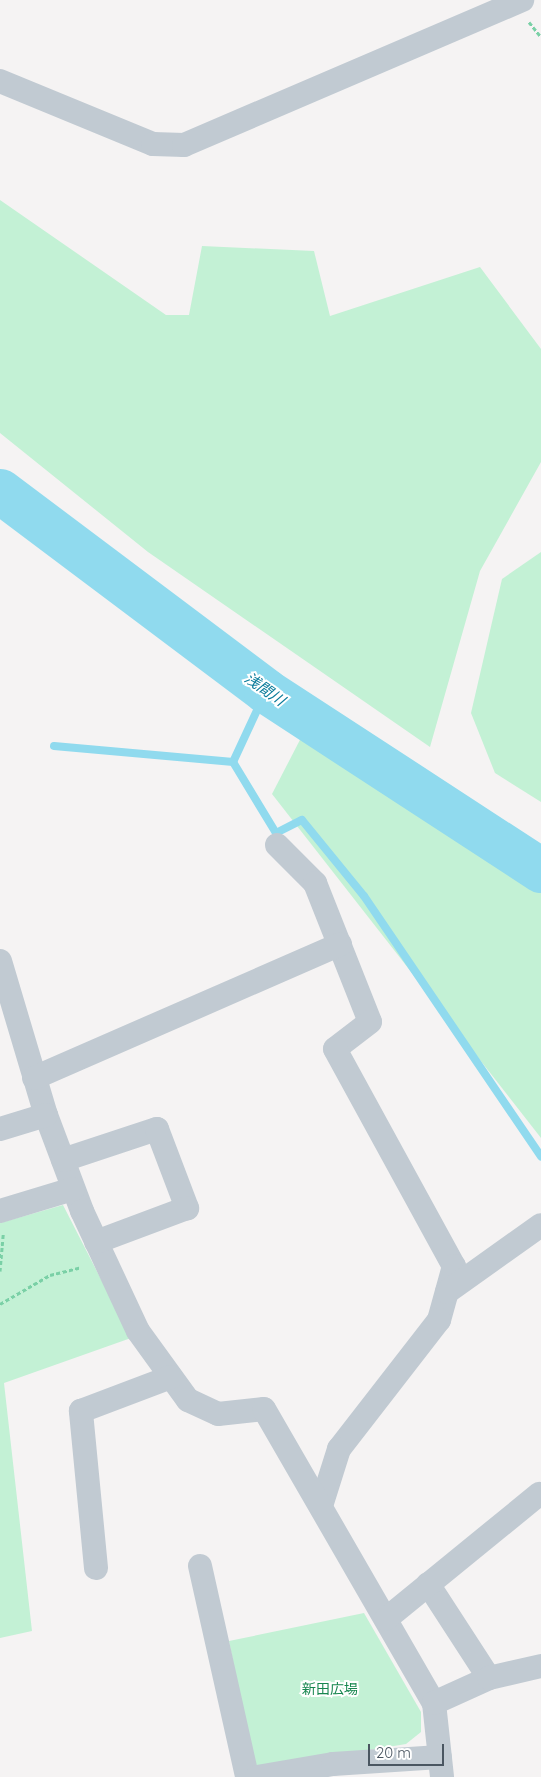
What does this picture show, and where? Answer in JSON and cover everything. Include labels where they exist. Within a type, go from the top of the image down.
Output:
[{"type":"street","points":[[0,81],[153,144],[184,145],[522,0]]},
{"type":"street","points":[[277,845],[315,883],[370,1022],[335,1049],[454,1266],[439,1320],[414,1357],[364,1413],[339,1449],[321,1506]]},
{"type":"street","points":[[34,1078],[340,944]]},
{"type":"street","points":[[0,961],[34,1078],[73,1189],[138,1331],[188,1400],[218,1414],[264,1408],[434,1703],[441,1767],[333,1764],[258,1777]]},
{"type":"street","points":[[0,1130],[46,1115]]},
{"type":"street","points":[[63,1160],[157,1129],[187,1208],[96,1242]]},
{"type":"street","points":[[1,1218],[73,1189]]},
{"type":"street","points":[[447,1292],[541,1225]]},
{"type":"street","points":[[96,1568],[81,1411],[171,1377]]},
{"type":"street","points":[[386,1619],[540,1494]]},
{"type":"street","points":[[200,1566],[247,1777]]},
{"type":"street","points":[[428,1584],[489,1678]]},
{"type":"street","points":[[434,1703],[489,1678],[541,1666]]},
{"type":"path","points":[[0,1271],[1,1218]]},
{"type":"path","points":[[0,1304],[50,1275],[107,1265]]},
{"type":"green space","points":[[0,200],[166,315],[189,315],[202,246],[314,251],[330,316],[480,267],[541,349],[541,462],[480,571],[430,747],[148,552],[0,433]]},
{"type":"green space","points":[[541,552],[541,802],[495,773],[471,713],[502,579]]},
{"type":"green space","points":[[303,734],[541,884],[541,1138],[272,794]]},
{"type":"green space","points":[[63,1205],[131,1338],[4,1383],[32,1631],[0,1638],[0,1223]]},
{"type":"green space","name":"新田広場","points":[[364,1613],[421,1712],[421,1732],[406,1744],[254,1769],[229,1641]]},
{"type":"waterway","name":"浅間川","points":[[0,491],[266,691],[541,870]]},
{"type":"waterway","points":[[266,691],[233,762],[276,833],[302,820],[364,896],[541,1156]]},
{"type":"waterway","points":[[54,746],[233,762]]}]
